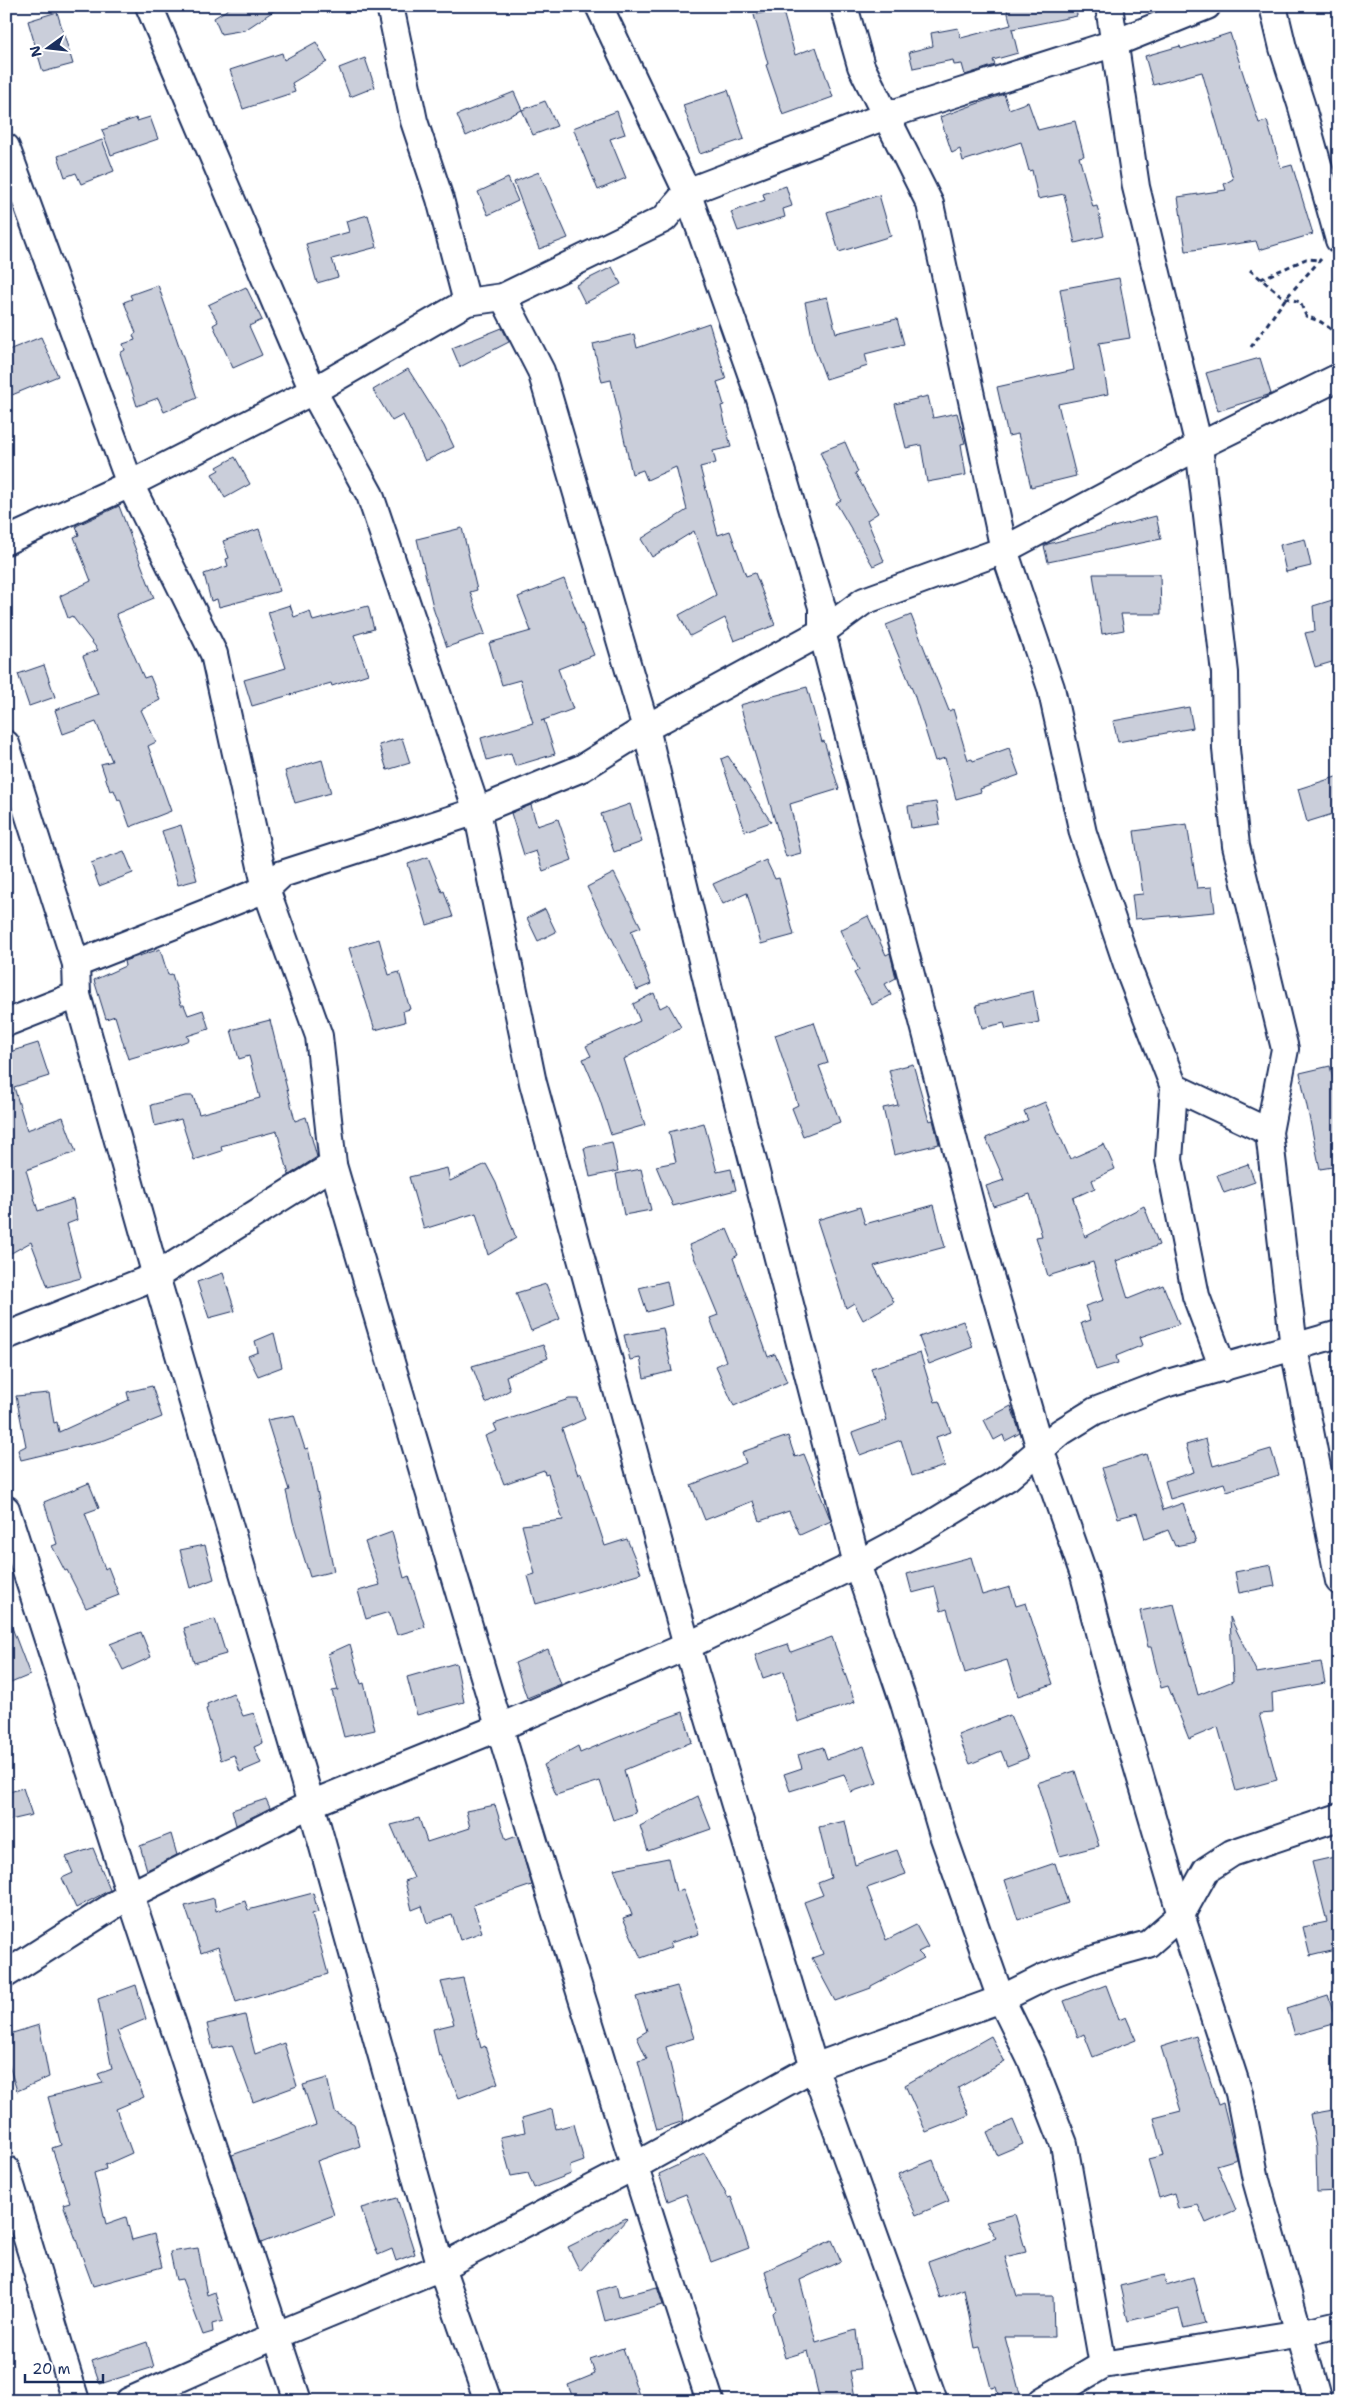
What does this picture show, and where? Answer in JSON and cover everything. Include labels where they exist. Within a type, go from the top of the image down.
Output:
[{"type":"street","points":[[149,6],[313,391],[370,495],[477,810],[533,1083],[687,1646],[814,2067],[934,2401]]},
{"type":"street","points":[[390,6],[414,121],[440,199],[468,302]]},
{"type":"street","points":[[599,6],[687,192],[760,399],[822,607],[822,632],[980,1241],[1040,1449],[1084,1576],[1110,1674],[1181,1915],[1239,2093],[1256,2180],[1301,2333],[1318,2401]]},
{"type":"street","points":[[844,6],[861,66],[888,115],[930,204],[1004,550],[1051,688],[1083,833],[1131,976],[1174,1087],[1170,1160],[1196,1296],[1223,1368]]},
{"type":"street","points":[[1109,6],[1136,187],[1199,446],[1225,673],[1226,749],[1236,846],[1284,1049],[1269,1132],[1294,1348],[1339,1582]]},
{"type":"street","points":[[6,541],[130,484],[313,391],[468,302],[503,297],[664,219],[687,192],[888,115],[1115,42],[1207,6]]},
{"type":"street","points":[[1273,6],[1283,48],[1301,104],[1332,247]]},
{"type":"street","points":[[6,147],[130,484],[214,654],[266,890],[319,1036],[333,1165],[498,1728],[633,2167],[710,2401]]},
{"type":"street","points":[[503,297],[541,371],[646,728],[713,1006],[858,1564],[904,1703],[943,1835],[1001,2000],[1032,2062],[1064,2144],[1103,2365]]},
{"type":"street","points":[[76,964],[266,890],[282,874],[477,810],[582,768],[646,728],[822,632],[864,601],[1004,550],[1199,446],[1339,377]]},
{"type":"street","points":[[6,744],[76,964],[77,995],[156,1276],[311,1804],[441,2268],[488,2401]]},
{"type":"street","points":[[6,1023],[77,995]]},
{"type":"street","points":[[1174,1087],[1269,1132]]},
{"type":"street","points":[[6,1336],[156,1276],[333,1165]]},
{"type":"street","points":[[6,1974],[130,1895],[311,1804],[498,1728],[687,1646],[858,1564],[928,1526],[1007,1478],[1061,1432],[1096,1411],[1168,1383],[1339,1334]]},
{"type":"street","points":[[6,1509],[130,1895],[298,2401]]},
{"type":"street","points":[[129,2401],[277,2335],[441,2268],[633,2167],[814,2067],[1001,2000],[1045,1977],[1096,1958],[1148,1944],[1181,1915],[1206,1870],[1232,1853],[1339,1817]]},
{"type":"street","points":[[6,2169],[76,2401]]},
{"type":"street","points":[[1042,2401],[1103,2365],[1301,2333],[1339,2324]]},
{"type":"path","points":[[1251,347],[1286,298],[1332,247]]},
{"type":"path","points":[[1262,279],[1306,259],[1320,260]]},
{"type":"path","points":[[1250,270],[1286,298],[1300,302],[1306,316],[1321,322],[1339,335]]},
{"type":"building","points":[[233,6],[281,6],[245,30],[221,34],[214,18]]},
{"type":"building","points":[[1006,6],[1076,6],[1077,16],[1012,29],[1018,53],[993,60],[995,65],[965,75],[962,64],[954,65],[953,60],[913,68],[909,52],[933,46],[931,33],[958,28],[961,38],[1011,25]]},
{"type":"building","points":[[782,8],[795,55],[816,47],[833,97],[783,115],[766,65],[768,64],[754,15]]},
{"type":"building","points":[[57,12],[73,64],[43,72],[28,21]]},
{"type":"building","points":[[1230,33],[1259,123],[1267,121],[1281,168],[1292,165],[1313,234],[1259,250],[1256,241],[1186,251],[1178,197],[1226,190],[1224,184],[1233,179],[1202,72],[1153,85],[1145,56],[1180,46],[1181,49]]},
{"type":"building","points":[[316,42],[327,62],[292,83],[295,92],[243,109],[230,70],[282,53],[284,60]]},
{"type":"building","points":[[365,58],[375,87],[350,97],[339,68]]},
{"type":"building","points":[[728,90],[744,139],[700,154],[683,105]]},
{"type":"building","points":[[514,92],[522,110],[466,136],[457,115]]},
{"type":"building","points":[[1004,94],[1009,109],[1028,102],[1038,130],[1075,121],[1084,156],[1079,157],[1093,207],[1097,206],[1104,236],[1075,243],[1064,194],[1038,199],[1032,170],[1029,171],[1021,142],[963,161],[960,149],[952,153],[940,117]]},
{"type":"building","points":[[545,101],[557,126],[533,135],[522,110]]},
{"type":"building","points":[[617,111],[625,134],[610,139],[626,178],[598,190],[573,128]]},
{"type":"building","points":[[150,117],[158,139],[111,155],[102,130],[136,118],[137,121]]},
{"type":"building","points":[[102,140],[114,171],[81,184],[76,173],[65,177],[58,156]]},
{"type":"building","points":[[539,172],[568,238],[539,249],[514,182]]},
{"type":"building","points":[[508,178],[518,201],[488,215],[478,192]]},
{"type":"building","points":[[786,186],[792,206],[783,209],[785,217],[738,231],[731,212],[765,200],[763,194]]},
{"type":"building","points":[[879,195],[891,236],[839,252],[827,212]]},
{"type":"building","points":[[368,215],[377,247],[332,259],[338,277],[317,283],[306,244],[349,232],[346,221]]},
{"type":"building","points":[[612,267],[621,284],[585,303],[576,285]]},
{"type":"building","points":[[1119,278],[1130,338],[1099,343],[1108,394],[1058,404],[1076,476],[1031,487],[1018,434],[1008,436],[997,387],[1074,370],[1060,289]]},
{"type":"building","points":[[158,285],[197,398],[164,412],[158,398],[137,406],[120,353],[125,350],[123,344],[135,340],[133,335],[136,333],[124,302],[132,299],[130,295]]},
{"type":"building","points":[[246,287],[262,320],[249,326],[262,355],[233,368],[213,325],[218,322],[208,305]]},
{"type":"building","points":[[827,297],[836,333],[897,319],[904,344],[865,354],[868,366],[826,379],[814,347],[805,302]]},
{"type":"building","points":[[709,323],[726,379],[717,382],[724,405],[721,406],[731,447],[713,451],[716,463],[700,467],[718,535],[730,531],[746,576],[755,573],[775,625],[734,641],[725,618],[690,636],[679,615],[716,595],[694,531],[652,557],[641,539],[687,510],[676,467],[647,480],[643,470],[632,474],[611,380],[602,382],[593,344],[634,334],[637,348]]},
{"type":"building","points":[[502,328],[509,342],[460,367],[452,348]]},
{"type":"building","points":[[41,337],[58,376],[12,395],[6,382],[6,351]]},
{"type":"building","points":[[1260,358],[1271,394],[1218,411],[1206,373]]},
{"type":"building","points":[[408,369],[444,426],[454,447],[425,461],[403,415],[392,421],[373,390]]},
{"type":"building","points":[[928,396],[933,418],[957,413],[965,443],[961,444],[966,475],[927,482],[921,445],[906,448],[895,404]]},
{"type":"building","points":[[845,442],[858,472],[855,473],[878,513],[867,520],[884,561],[873,566],[836,503],[841,500],[820,452]]},
{"type":"building","points":[[235,457],[250,484],[225,498],[212,474],[219,470],[217,467]]},
{"type":"building","points":[[119,506],[154,598],[116,614],[144,678],[150,676],[160,700],[141,710],[156,742],[148,746],[171,811],[130,827],[120,799],[118,800],[114,790],[110,791],[101,764],[112,761],[96,722],[63,734],[55,710],[98,694],[83,656],[98,650],[72,616],[68,618],[60,596],[91,581],[74,537],[79,535],[76,526]]},
{"type":"building","points":[[1156,516],[1161,539],[1048,562],[1044,546],[1048,544]]},
{"type":"building","points":[[462,528],[477,590],[470,592],[485,634],[447,647],[434,611],[417,539]]},
{"type":"building","points":[[259,529],[280,591],[219,607],[217,599],[211,601],[204,574],[228,566],[226,559],[229,558],[223,541]]},
{"type":"building","points":[[1305,539],[1311,566],[1286,572],[1280,545]]},
{"type":"building","points":[[1093,574],[1160,574],[1161,614],[1121,614],[1124,630],[1102,634]]},
{"type":"building","points":[[564,579],[594,655],[558,669],[573,709],[541,721],[544,720],[555,754],[515,766],[511,753],[487,760],[481,738],[533,723],[520,680],[502,685],[489,643],[531,631],[518,597]]},
{"type":"building","points":[[1339,598],[1339,660],[1315,667],[1305,633],[1315,631],[1313,606]]},
{"type":"building","points":[[290,605],[294,617],[310,611],[313,621],[368,606],[374,629],[354,635],[368,674],[332,686],[331,683],[252,706],[244,680],[286,668],[268,612]]},
{"type":"building","points":[[911,615],[949,711],[953,709],[968,760],[972,759],[973,761],[1009,748],[1019,775],[980,789],[981,792],[956,799],[945,758],[935,761],[914,694],[886,625]]},
{"type":"building","points":[[44,665],[55,697],[29,706],[18,674]]},
{"type":"building","points":[[807,687],[822,742],[824,741],[839,789],[790,804],[801,853],[786,857],[740,705]]},
{"type":"building","points":[[1189,707],[1193,728],[1118,742],[1113,721]]},
{"type":"building","points":[[402,738],[410,763],[387,770],[379,745]]},
{"type":"building","points":[[728,756],[771,822],[745,831],[721,759]]},
{"type":"building","points":[[322,760],[331,793],[295,803],[285,771]]},
{"type":"building","points":[[1339,776],[1339,812],[1307,822],[1298,789]]},
{"type":"building","points":[[936,802],[940,824],[911,828],[908,806]]},
{"type":"building","points":[[630,804],[642,842],[614,852],[601,814]]},
{"type":"building","points":[[531,805],[537,826],[558,819],[572,860],[543,871],[536,851],[524,855],[511,813]]},
{"type":"building","points":[[1187,824],[1197,888],[1212,887],[1215,912],[1135,919],[1132,895],[1143,894],[1134,831]]},
{"type":"building","points":[[181,825],[197,880],[178,885],[162,831]]},
{"type":"building","points":[[124,851],[133,873],[99,886],[91,863]]},
{"type":"building","points":[[428,857],[442,892],[444,891],[453,917],[427,925],[408,864]]},
{"type":"building","points":[[766,860],[775,879],[779,878],[794,935],[761,944],[747,893],[723,904],[713,884]]},
{"type":"building","points":[[614,873],[641,927],[631,931],[651,984],[637,990],[587,887]]},
{"type":"building","points":[[545,909],[556,932],[538,941],[527,918]]},
{"type":"building","points":[[868,916],[886,955],[890,953],[896,978],[885,984],[891,995],[872,1005],[854,973],[859,970],[840,930]]},
{"type":"building","points":[[379,939],[389,975],[399,972],[410,1009],[403,1011],[405,1022],[375,1030],[349,948]]},
{"type":"building","points":[[160,949],[168,975],[172,974],[181,1005],[184,1005],[188,1015],[203,1010],[209,1029],[187,1036],[189,1040],[179,1044],[128,1059],[115,1016],[106,1019],[94,980],[125,966],[124,961]]},
{"type":"building","points":[[1033,991],[1039,1022],[1006,1029],[1004,1023],[982,1028],[976,1005]]},
{"type":"building","points":[[654,993],[660,1008],[668,1004],[681,1027],[624,1059],[645,1125],[611,1135],[598,1094],[583,1059],[591,1056],[586,1046],[640,1021],[633,1004]]},
{"type":"building","points":[[270,1020],[295,1121],[306,1117],[317,1157],[289,1175],[277,1131],[221,1146],[222,1151],[194,1160],[181,1119],[155,1126],[151,1105],[185,1096],[193,1096],[199,1114],[260,1098],[249,1056],[239,1059],[231,1030]]},
{"type":"building","points":[[814,1022],[828,1063],[819,1066],[840,1122],[803,1136],[792,1108],[798,1105],[775,1035]]},
{"type":"building","points":[[38,1043],[49,1076],[14,1087],[27,1130],[63,1117],[76,1152],[26,1170],[38,1211],[73,1199],[77,1220],[67,1224],[81,1278],[48,1287],[31,1242],[6,1256],[6,1053]]},
{"type":"building","points":[[913,1064],[929,1121],[933,1120],[939,1144],[894,1155],[883,1108],[898,1105],[889,1070]]},
{"type":"building","points":[[1330,1066],[1339,1103],[1339,1166],[1320,1169],[1300,1073]]},
{"type":"building","points":[[1045,1102],[1070,1159],[1104,1144],[1115,1169],[1092,1180],[1095,1188],[1073,1198],[1085,1237],[1144,1206],[1159,1245],[1116,1261],[1128,1299],[1163,1285],[1179,1324],[1140,1337],[1143,1345],[1116,1356],[1118,1363],[1096,1370],[1081,1323],[1090,1320],[1085,1306],[1104,1300],[1093,1262],[1048,1276],[1036,1237],[1042,1236],[1030,1194],[993,1206],[986,1186],[1004,1180],[986,1138],[1028,1120],[1024,1111]]},
{"type":"building","points":[[704,1123],[717,1172],[731,1169],[736,1190],[673,1206],[656,1166],[676,1162],[669,1132]]},
{"type":"building","points":[[612,1142],[618,1171],[590,1177],[584,1148]]},
{"type":"building","points":[[486,1164],[496,1183],[516,1238],[488,1255],[476,1213],[424,1229],[409,1177],[447,1168],[450,1181]]},
{"type":"building","points":[[1248,1164],[1255,1182],[1224,1193],[1217,1175]]},
{"type":"building","points":[[641,1169],[651,1210],[624,1215],[616,1174]]},
{"type":"building","points":[[934,1205],[945,1247],[874,1266],[894,1302],[863,1320],[854,1303],[846,1308],[817,1220],[860,1207],[865,1224]]},
{"type":"building","points":[[727,1229],[738,1255],[733,1258],[768,1357],[775,1354],[787,1382],[734,1406],[716,1366],[726,1361],[710,1318],[718,1315],[689,1245]]},
{"type":"building","points":[[223,1273],[235,1311],[209,1318],[197,1282]]},
{"type":"building","points":[[667,1281],[672,1305],[647,1312],[639,1288]]},
{"type":"building","points":[[546,1284],[560,1319],[531,1331],[516,1293]]},
{"type":"building","points":[[963,1321],[973,1347],[929,1364],[919,1337]]},
{"type":"building","points":[[663,1328],[672,1371],[644,1378],[640,1358],[630,1360],[624,1335]]},
{"type":"building","points":[[274,1333],[282,1367],[258,1376],[248,1356],[258,1352],[255,1341]]},
{"type":"building","points":[[543,1345],[548,1358],[506,1376],[510,1390],[486,1403],[472,1366]]},
{"type":"building","points":[[920,1353],[935,1402],[939,1401],[951,1432],[936,1437],[945,1466],[912,1476],[901,1440],[860,1455],[852,1433],[887,1420],[871,1368]]},
{"type":"building","points":[[152,1386],[162,1417],[105,1440],[21,1460],[18,1450],[26,1446],[16,1396],[49,1393],[54,1423],[57,1422],[59,1432],[129,1400],[127,1392]]},
{"type":"building","points":[[569,1399],[578,1399],[585,1419],[562,1429],[578,1475],[581,1473],[605,1546],[627,1539],[641,1573],[536,1604],[528,1576],[535,1574],[522,1525],[563,1520],[548,1474],[545,1475],[544,1470],[504,1484],[485,1436],[497,1431],[494,1424]]},
{"type":"building","points":[[1011,1406],[1020,1433],[1005,1441],[1003,1435],[994,1440],[984,1420]]},
{"type":"building","points":[[294,1415],[305,1449],[308,1448],[334,1571],[310,1577],[293,1522],[286,1491],[289,1490],[267,1420]]},
{"type":"building","points":[[788,1436],[795,1457],[804,1454],[831,1521],[800,1535],[789,1511],[760,1521],[753,1501],[705,1520],[691,1485],[746,1463],[742,1452]]},
{"type":"building","points":[[1206,1439],[1213,1466],[1271,1449],[1279,1475],[1227,1491],[1224,1483],[1170,1499],[1165,1481],[1194,1472],[1186,1445]]},
{"type":"building","points":[[1146,1454],[1163,1510],[1183,1503],[1196,1542],[1175,1546],[1168,1530],[1145,1539],[1137,1513],[1118,1518],[1102,1468]]},
{"type":"building","points":[[89,1483],[99,1508],[85,1513],[105,1569],[108,1567],[119,1595],[86,1608],[67,1570],[65,1571],[52,1546],[57,1544],[44,1502]]},
{"type":"building","points":[[392,1532],[404,1578],[409,1576],[425,1627],[397,1635],[389,1612],[366,1619],[358,1591],[380,1585],[365,1542]]},
{"type":"building","points":[[205,1545],[214,1579],[190,1588],[180,1550]]},
{"type":"building","points":[[971,1557],[982,1595],[1010,1587],[1016,1606],[1026,1603],[1053,1684],[1018,1696],[1007,1660],[965,1673],[947,1609],[941,1611],[935,1587],[912,1593],[907,1574]]},
{"type":"building","points":[[1271,1565],[1275,1586],[1239,1593],[1235,1572]]},
{"type":"building","points":[[1174,1604],[1198,1695],[1233,1681],[1230,1617],[1257,1673],[1321,1662],[1325,1683],[1272,1693],[1273,1713],[1259,1714],[1277,1780],[1236,1791],[1218,1727],[1189,1739],[1168,1686],[1161,1688],[1151,1647],[1148,1647],[1140,1611]]},
{"type":"building","points":[[8,1617],[30,1675],[6,1685],[6,1618]]},
{"type":"building","points":[[215,1619],[226,1654],[194,1663],[184,1628]]},
{"type":"building","points":[[141,1632],[151,1657],[123,1670],[110,1644]]},
{"type":"building","points":[[832,1637],[855,1702],[798,1722],[784,1671],[763,1678],[755,1655],[788,1644],[791,1652]]},
{"type":"building","points":[[350,1644],[361,1684],[364,1683],[375,1730],[344,1737],[332,1691],[338,1690],[328,1654]]},
{"type":"building","points":[[548,1649],[561,1684],[527,1698],[515,1663]]},
{"type":"building","points":[[456,1663],[464,1702],[417,1715],[407,1677]]},
{"type":"building","points":[[233,1693],[243,1716],[254,1713],[263,1743],[254,1747],[261,1763],[240,1772],[234,1755],[221,1760],[206,1709],[208,1708],[207,1704]]},
{"type":"building","points":[[683,1712],[692,1742],[624,1770],[636,1813],[613,1820],[600,1781],[556,1795],[544,1765],[578,1746],[580,1753]]},
{"type":"building","points":[[1010,1715],[1028,1758],[1007,1766],[1001,1751],[970,1764],[958,1735]]},
{"type":"building","points":[[864,1746],[877,1783],[851,1792],[844,1774],[790,1791],[784,1774],[802,1768],[798,1755],[823,1747],[827,1759]]},
{"type":"building","points":[[1075,1771],[1099,1846],[1060,1856],[1037,1783]]},
{"type":"building","points":[[23,1788],[32,1815],[6,1821],[6,1793]]},
{"type":"building","points":[[698,1796],[711,1829],[648,1851],[640,1826]]},
{"type":"building","points":[[266,1799],[270,1808],[236,1825],[232,1810]]},
{"type":"building","points":[[495,1805],[506,1840],[517,1836],[532,1885],[473,1905],[482,1932],[460,1940],[452,1915],[427,1923],[422,1906],[412,1910],[405,1881],[414,1878],[391,1825],[419,1818],[427,1842],[470,1828],[466,1811]]},
{"type":"building","points":[[845,1821],[855,1865],[897,1850],[906,1874],[867,1888],[886,1940],[916,1925],[928,1947],[918,1952],[924,1958],[871,1986],[871,1988],[835,2001],[812,1958],[823,1954],[804,1902],[823,1895],[818,1883],[831,1878],[819,1827]]},
{"type":"building","points":[[171,1834],[177,1855],[147,1870],[140,1846]]},
{"type":"building","points":[[93,1848],[110,1890],[76,1908],[62,1878],[73,1873],[66,1857]]},
{"type":"building","points":[[1339,1856],[1339,1949],[1310,1956],[1303,1927],[1327,1922],[1312,1862]]},
{"type":"building","points":[[668,1858],[676,1892],[683,1889],[699,1934],[670,1943],[672,1947],[641,1958],[623,1918],[632,1915],[614,1869]]},
{"type":"building","points":[[1055,1863],[1068,1903],[1018,1920],[1005,1880]]},
{"type":"building","points":[[313,1893],[318,1912],[312,1914],[328,1974],[236,2002],[218,1947],[201,1953],[185,1906],[214,1898],[216,1911],[245,1901],[248,1910]]},
{"type":"building","points":[[463,1978],[481,2048],[485,2046],[498,2083],[459,2098],[441,2055],[439,2056],[433,2029],[454,2024],[441,1982]]},
{"type":"building","points":[[136,1985],[146,2019],[117,2031],[144,2097],[116,2109],[132,2153],[105,2165],[106,2169],[94,2173],[106,2224],[126,2217],[132,2240],[154,2234],[162,2267],[93,2286],[63,2204],[70,2202],[52,2148],[61,2145],[48,2097],[103,2083],[98,2074],[112,2069],[98,1999]]},
{"type":"building","points":[[1106,1985],[1119,2020],[1126,2017],[1136,2040],[1093,2057],[1084,2034],[1078,2037],[1064,2001]]},
{"type":"building","points":[[677,1986],[694,2038],[666,2047],[684,2121],[657,2130],[638,2061],[647,2059],[637,2037],[647,2031],[636,1997]]},
{"type":"building","points":[[1328,1995],[1337,2023],[1295,2035],[1287,2008]]},
{"type":"building","points":[[245,2015],[255,2054],[284,2043],[297,2086],[253,2102],[232,2045],[213,2049],[207,2024]]},
{"type":"building","points":[[39,2025],[49,2077],[17,2091],[6,2056],[6,2035]]},
{"type":"building","points":[[991,2036],[1005,2062],[958,2088],[969,2115],[926,2132],[905,2085]]},
{"type":"building","points":[[1196,2036],[1218,2105],[1223,2103],[1237,2159],[1217,2165],[1236,2210],[1206,2223],[1198,2205],[1178,2209],[1174,2193],[1159,2198],[1148,2159],[1164,2155],[1154,2118],[1181,2111],[1161,2047]]},
{"type":"building","points":[[327,2078],[335,2112],[354,2124],[360,2146],[317,2161],[334,2215],[261,2243],[232,2155],[316,2125],[303,2085]]},
{"type":"building","points":[[552,2109],[556,2129],[574,2124],[584,2161],[570,2166],[571,2174],[534,2188],[528,2173],[511,2176],[500,2137],[525,2132],[522,2118]]},
{"type":"building","points":[[1339,2109],[1339,2191],[1317,2192],[1316,2148],[1310,2114]]},
{"type":"building","points":[[1013,2120],[1023,2144],[997,2155],[987,2132]]},
{"type":"building","points":[[704,2153],[728,2198],[731,2197],[749,2248],[711,2262],[686,2194],[668,2201],[659,2174]]},
{"type":"building","points":[[933,2160],[949,2201],[916,2215],[898,2174]]},
{"type":"building","points":[[397,2198],[415,2254],[396,2261],[392,2249],[378,2255],[361,2208]]},
{"type":"building","points":[[1015,2214],[1026,2252],[1005,2257],[1017,2296],[1053,2296],[1054,2337],[1005,2337],[1021,2398],[1000,2401],[996,2387],[991,2388],[980,2347],[975,2348],[964,2289],[940,2298],[928,2262],[996,2238],[986,2222]]},
{"type":"building","points":[[627,2219],[580,2271],[568,2247]]},
{"type":"building","points":[[832,2240],[841,2261],[800,2280],[816,2342],[856,2330],[860,2370],[850,2371],[855,2397],[837,2401],[820,2401],[808,2351],[785,2358],[772,2313],[776,2309],[765,2271]]},
{"type":"building","points":[[198,2248],[207,2295],[215,2292],[223,2321],[212,2324],[213,2332],[203,2335],[182,2279],[176,2280],[170,2252]]},
{"type":"building","points":[[1164,2275],[1166,2285],[1193,2277],[1205,2324],[1184,2329],[1179,2309],[1128,2321],[1120,2286]]},
{"type":"building","points":[[616,2285],[619,2297],[657,2287],[663,2305],[605,2321],[597,2291]]},
{"type":"building","points":[[147,2342],[154,2367],[100,2384],[92,2361]]},
{"type":"building","points":[[623,2348],[641,2401],[574,2401],[568,2385],[595,2374],[590,2359]]}]
